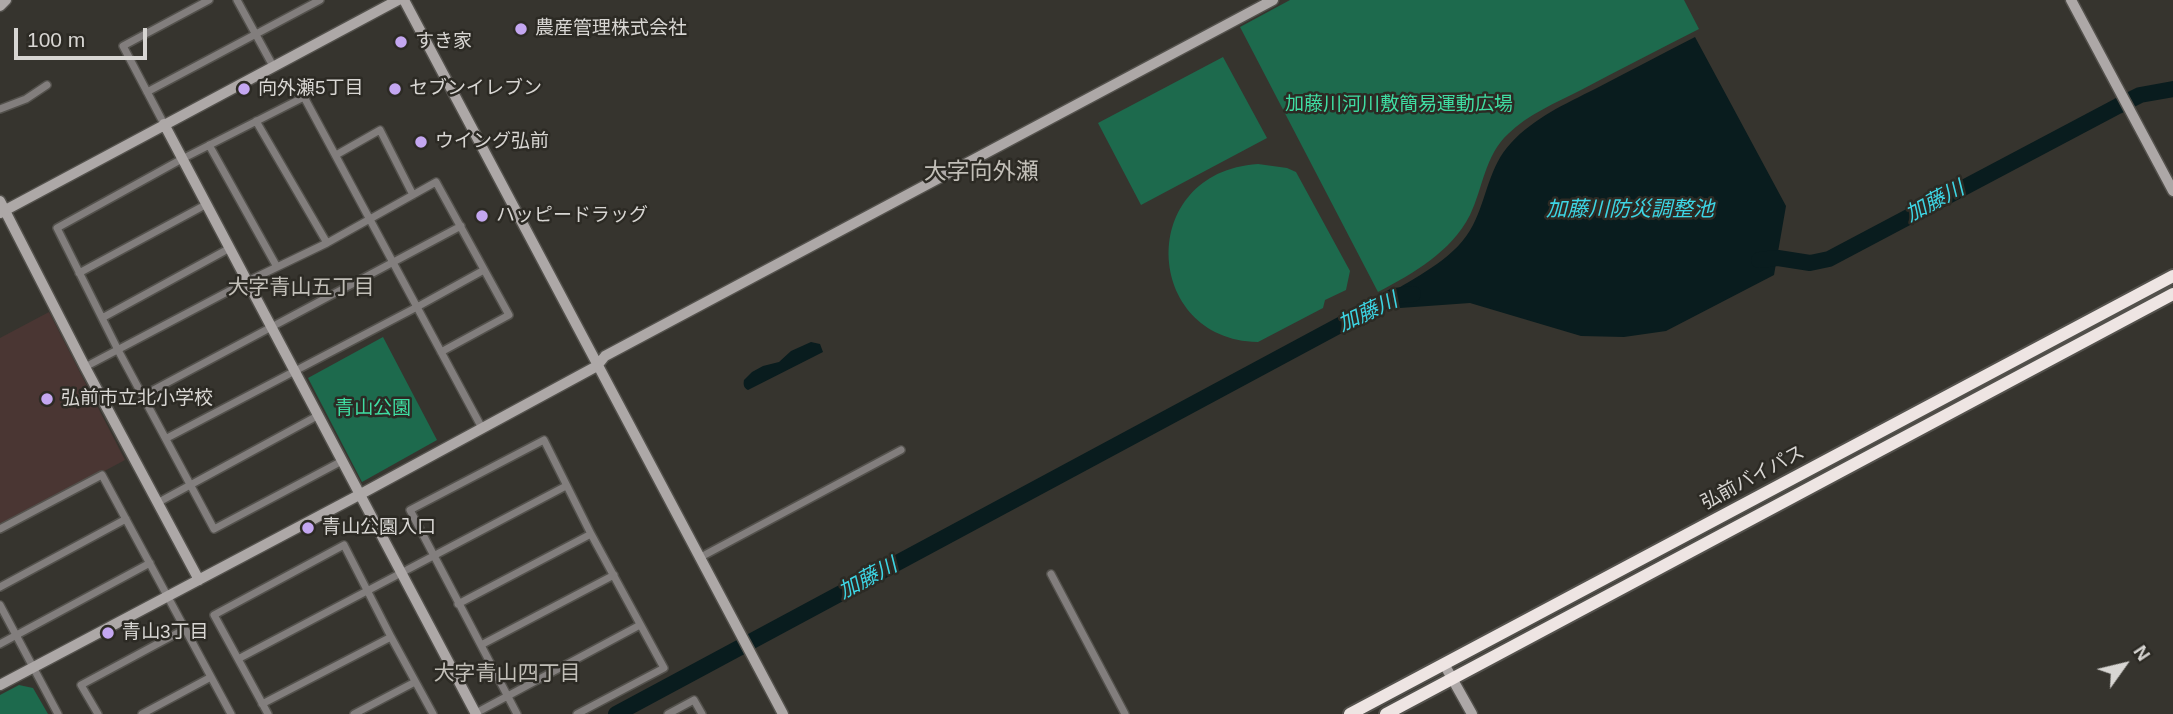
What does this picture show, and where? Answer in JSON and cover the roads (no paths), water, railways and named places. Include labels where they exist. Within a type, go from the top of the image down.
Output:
[{"type":"highway","name":"弘前バイパス","points":[[1350,714],[2173,276]]},
{"type":"highway","name":"弘前バイパス","points":[[1386,714],[2173,294]]},
{"type":"street","points":[[0,6],[6,0]]},
{"type":"street","points":[[209,0],[123,47],[475,714],[640,625]]},
{"type":"street","points":[[237,0],[273,66]]},
{"type":"street","points":[[147,92],[320,0]]},
{"type":"street","points":[[199,580],[2,208],[398,0]]},
{"type":"street","points":[[404,0],[783,714]]},
{"type":"street","points":[[0,685],[597,366],[605,356],[1273,0]]},
{"type":"street","points":[[2071,0],[2173,191]]},
{"type":"street","points":[[0,109],[26,99],[47,85]]},
{"type":"street","points":[[342,461],[214,528],[118,350],[57,228],[182,159],[304,97],[482,428]]},
{"type":"street","points":[[256,121],[327,243]]},
{"type":"street","points":[[336,155],[380,130],[413,195]]},
{"type":"street","points":[[209,145],[277,267]]},
{"type":"street","points":[[85,367],[248,281],[327,243],[436,182],[509,315],[441,352]]},
{"type":"street","points":[[79,273],[206,204]]},
{"type":"street","points":[[144,395],[461,226]]},
{"type":"street","points":[[102,318],[230,248]]},
{"type":"street","points":[[167,438],[484,270]]},
{"type":"street","points":[[159,502],[318,415]]},
{"type":"street","points":[[517,714],[410,510],[544,440],[591,534],[664,668],[577,714]]},
{"type":"street","points":[[699,558],[901,450]]},
{"type":"street","points":[[0,530],[102,475],[231,714]]},
{"type":"street","points":[[238,659],[566,486]]},
{"type":"street","points":[[0,587],[126,519]]},
{"type":"street","points":[[458,604],[591,534]]},
{"type":"street","points":[[268,714],[214,615],[344,545],[433,714]]},
{"type":"street","points":[[0,643],[150,563]]},
{"type":"street","points":[[481,646],[614,575]]},
{"type":"street","points":[[1051,575],[1125,714]]},
{"type":"street","points":[[0,606],[58,714]]},
{"type":"street","points":[[98,714],[81,685],[185,629]]},
{"type":"street","points":[[262,704],[391,637]]},
{"type":"street","points":[[1444,664],[1472,714]]},
{"type":"street","points":[[142,714],[211,677]]},
{"type":"street","points":[[354,714],[415,682]]},
{"type":"street","points":[[668,714],[694,700],[702,714]]},
{"type":"water","name":"加藤川防災調整池","points":[[1695,37],[1786,206],[1774,275],[1666,331],[1624,337],[1581,336],[1470,303],[1400,308],[1392,292],[1437,264],[1458,246],[1478,215],[1498,162],[1520,134],[1561,106]]},
{"type":"water","points":[[811,342],[820,344],[823,352],[748,390],[745,387],[744,380],[752,372],[779,362],[791,351]]},
{"type":"waterway","name":"加藤川","points":[[1759,260],[1778,258],[1810,263],[1829,259],[2140,95],[2173,89]]},
{"type":"waterway","name":"加藤川","points":[[616,714],[1394,296],[1413,294]]},
{"type":"place","name":"農産管理株式会社","points":[[521,29]]},
{"type":"place","name":"すき家","points":[[401,42]]},
{"type":"place","name":"向外瀬5丁目","points":[[244,89]]},
{"type":"place","name":"セブンイレブン","points":[[395,89]]},
{"type":"place","name":"ウイング弘前","points":[[421,142]]},
{"type":"place","name":"ハッピードラッグ","points":[[482,216]]},
{"type":"place","name":"弘前市立北小学校","points":[[47,399]]},
{"type":"place","name":"青山公園入口","points":[[308,528]]},
{"type":"place","name":"青山3丁目","points":[[108,633]]},
{"type":"district","name":"大字向外瀬","points":[[981,173]]},
{"type":"district","name":"大字青山五丁目","points":[[301,288]]},
{"type":"district","name":"大字青山四丁目","points":[[507,674]]},
{"type":"park label","name":"加藤川河川敷簡易運動広場","points":[[1399,105]]},
{"type":"park label","name":"青山公園","points":[[373,409]]}]
